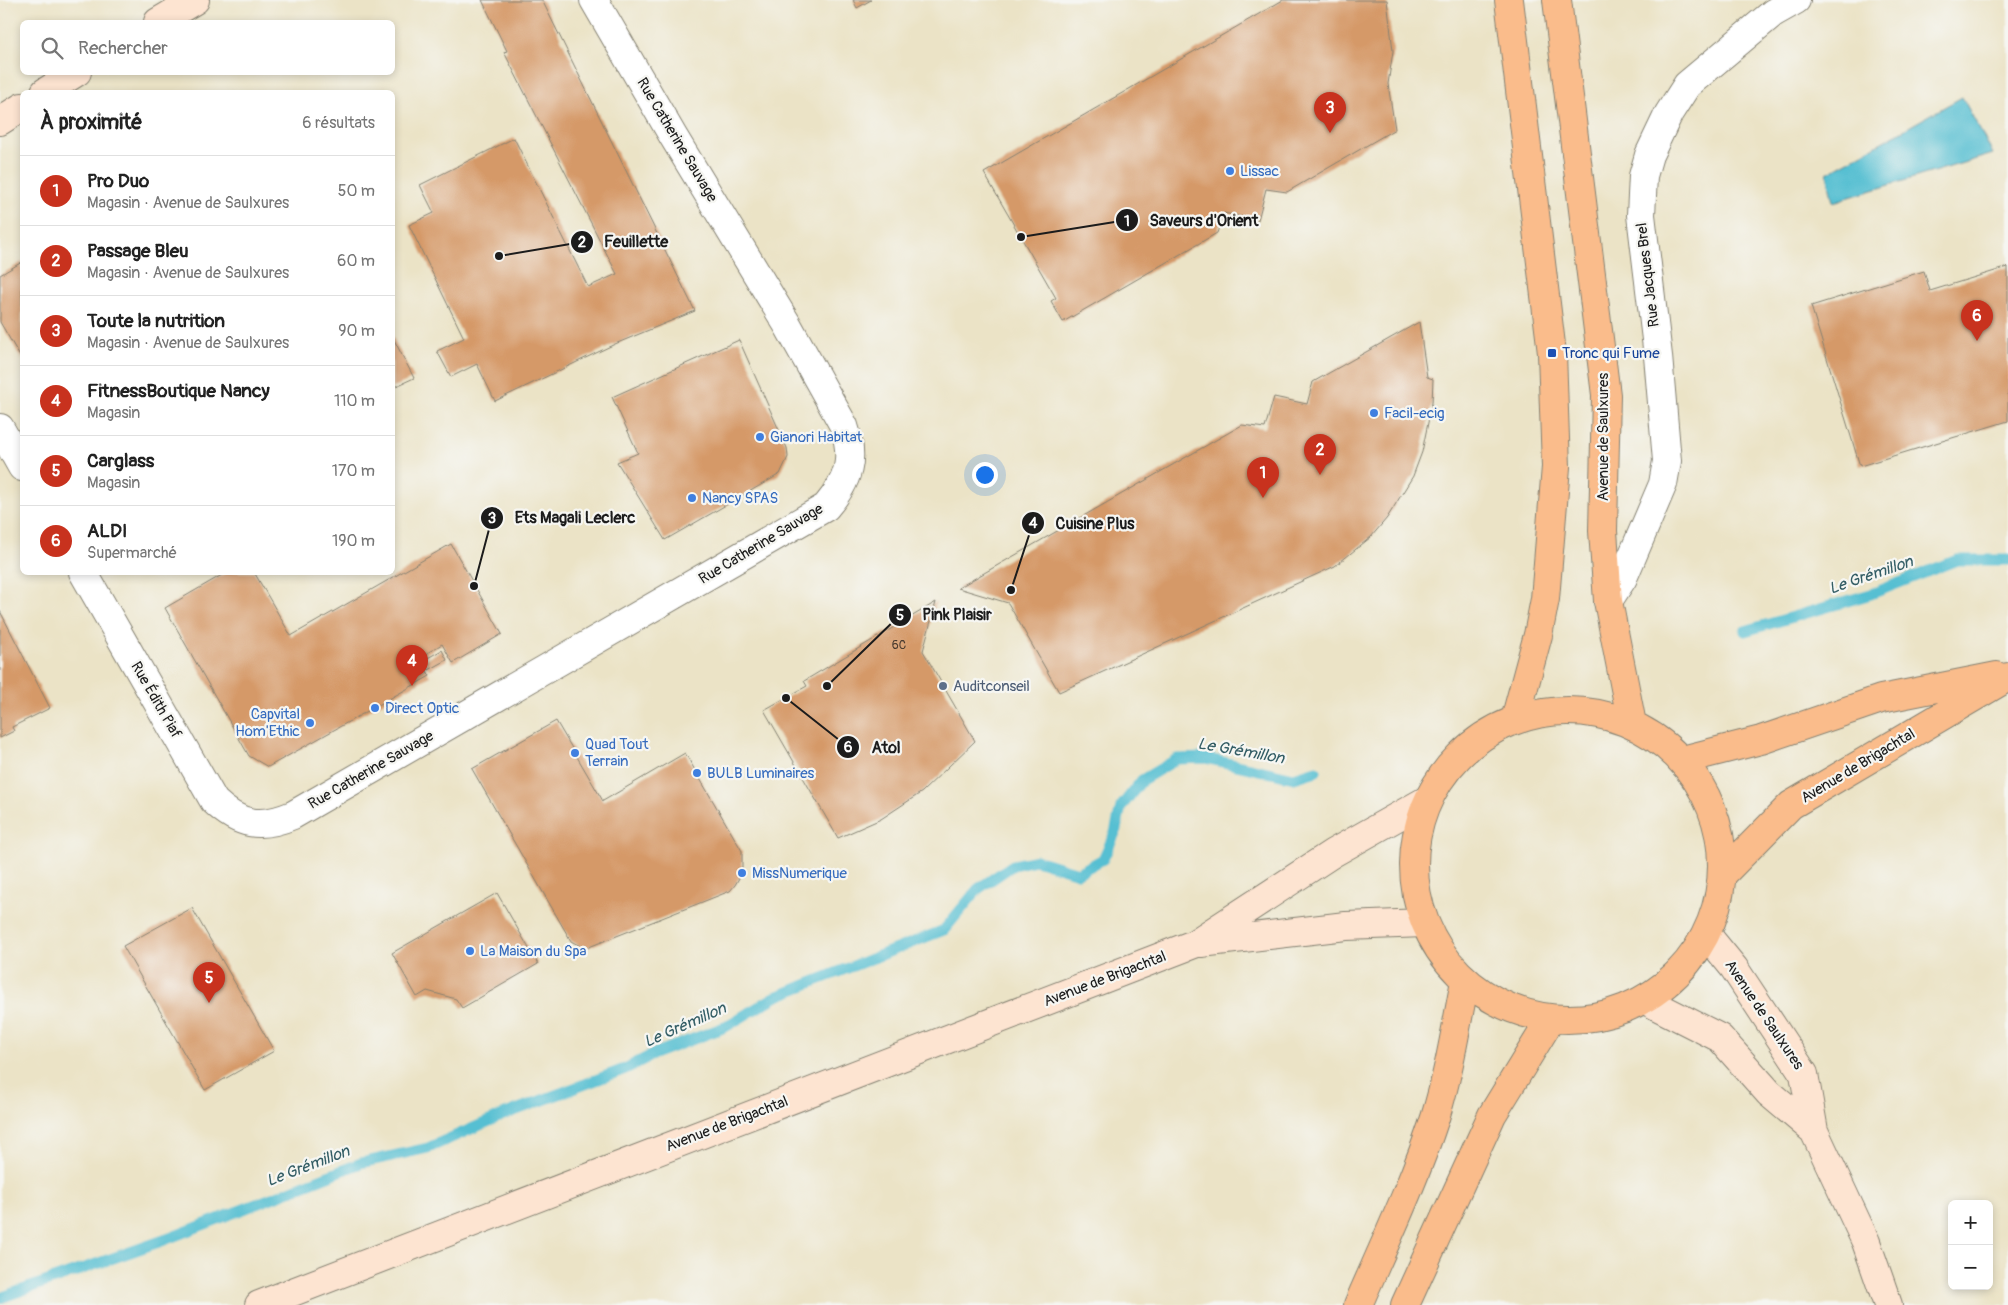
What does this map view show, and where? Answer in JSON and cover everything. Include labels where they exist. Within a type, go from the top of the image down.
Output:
[{"type":"main road","points":[[161,20],[194,0]]},
{"type":"main road","points":[[1509,0],[1552,353],[1556,467],[1544,599],[1538,635],[1515,720]]},
{"type":"main road","name":"Avenue de Saulxures","points":[[1557,0],[1606,395],[1603,531],[1608,601],[1632,724]]},
{"type":"main road","points":[[48,90],[72,75]]},
{"type":"main road","points":[[0,121],[20,108]]},
{"type":"main road","name":"Avenue de Brigachtal","points":[[1682,760],[1761,740],[1881,699],[2008,675]]},
{"type":"main road","name":"Avenue de Brigachtal","points":[[1723,874],[1791,805],[2008,675]]},
{"type":"main road","points":[[1554,711],[1594,712],[1632,724],[1659,740],[1682,760],[1701,785],[1714,813],[1722,843],[1723,874],[1718,906],[1706,935],[1690,960],[1669,982],[1645,1000],[1600,1016],[1551,1019],[1520,1012],[1491,999],[1464,981],[1441,954],[1424,923],[1415,893],[1413,862],[1417,830],[1427,800],[1443,774],[1463,751],[1488,733],[1515,720],[1554,711]]},
{"type":"main road","name":"Avenue de Brigachtal","points":[[259,1305],[1194,944],[1333,852],[1427,800]]},
{"type":"main road","name":"Avenue de Brigachtal","points":[[1194,944],[1346,926],[1424,923]]},
{"type":"main road","name":"Avenue de Saulxures","points":[[1706,935],[1743,980],[1804,1074],[1814,1131],[1866,1242],[1888,1305]]},
{"type":"main road","points":[[1358,1305],[1412,1180],[1435,1118],[1450,1065],[1464,981]]},
{"type":"main road","name":"Avenue de Saulxures","points":[[1645,1000],[1720,1038],[1769,1093],[1814,1131]]},
{"type":"main road","points":[[1405,1305],[1492,1115],[1551,1019]]},
{"type":"street","name":"Rue Catherine Sauvage","points":[[238,820],[266,823],[292,815],[826,507],[837,495],[846,477],[850,443],[831,400],[594,0]]},
{"type":"street","name":"Rue Jacques Brel","points":[[1608,601],[1623,578],[1663,484],[1667,461],[1658,356],[1641,215],[1643,176],[1649,155],[1669,113],[1687,85],[1773,14],[1796,0]]},
{"type":"street","points":[[0,428],[20,463]]},
{"type":"street","name":"Rue Édith Piaf","points":[[85,575],[214,801],[238,820]]},
{"type":"water","points":[[1962,97],[1993,154],[1833,202],[1827,173]]},
{"type":"building","points":[[482,0],[542,0],[695,311],[615,344],[495,401],[477,364],[451,377],[437,351],[464,338],[409,225],[434,213],[420,185],[514,138],[588,287],[617,274],[504,52],[507,51]]},
{"type":"building","points":[[853,0],[871,0],[857,8]]},
{"type":"building","points":[[1283,0],[1387,0],[1393,51],[1388,84],[1395,129],[1287,192],[1266,189],[1258,220],[1224,213],[1217,233],[1063,322],[1051,301],[1056,298],[984,173]]},
{"type":"building","points":[[20,263],[20,357],[0,322],[0,275]]},
{"type":"building","points":[[2008,267],[2008,421],[1860,466],[1811,306],[1924,271],[1930,291]]},
{"type":"building","points":[[1419,322],[1427,377],[1433,379],[1432,403],[1422,452],[1413,476],[1387,518],[1371,537],[1335,566],[1059,692],[1008,603],[958,588],[1242,425],[1265,428],[1274,397],[1307,404],[1313,382]]},
{"type":"building","points":[[739,340],[787,448],[788,457],[780,474],[665,540],[617,462],[638,453],[612,397]]},
{"type":"building","points":[[395,342],[414,378],[395,387]]},
{"type":"building","points":[[451,544],[502,634],[453,663],[442,644],[419,658],[430,676],[268,767],[249,756],[165,608],[222,575],[256,575],[291,636]]},
{"type":"building","points":[[936,602],[923,651],[975,741],[922,792],[881,819],[838,838],[764,710],[807,686],[804,681]]},
{"type":"building","points":[[0,611],[50,708],[12,727],[14,731],[0,738]]},
{"type":"building","points":[[442,650],[447,660],[429,670],[424,660]]},
{"type":"building","points":[[556,721],[603,801],[685,753],[742,851],[742,873],[730,891],[589,947],[580,946],[571,941],[472,769]]},
{"type":"building","points":[[497,893],[538,964],[462,1008],[456,999],[427,991],[417,997],[392,953]]},
{"type":"building","points":[[192,908],[274,1051],[205,1090],[123,946]]},
{"type":"waterway","name":"Le Grémillon","points":[[1745,631],[1871,594],[1957,560],[2008,560]]},
{"type":"waterway","name":"Le Grémillon","points":[[0,1298],[167,1239],[361,1163],[428,1148],[503,1115],[625,1069],[654,1054],[725,1027],[775,997],[944,930],[978,889],[1013,865],[1036,860],[1078,873],[1103,859],[1115,833],[1121,807],[1142,780],[1177,759],[1205,758],[1294,778],[1316,771]]},
{"type":"place","name":"Toute la nutrition","points":[[1330,133]]},
{"type":"place","name":"Lissac","points":[[1230,171]]},
{"type":"place","name":"Saveurs d'Orient","points":[[1021,237]]},
{"type":"place","name":"Feuillette","points":[[499,256]]},
{"type":"place","name":"ALDI","points":[[1977,341]]},
{"type":"place","name":"Tronc qui Fume","points":[[1552,353]]},
{"type":"place","name":"Facil-ecig","points":[[1374,413]]},
{"type":"place","name":"Gianori Habitat","points":[[760,437]]},
{"type":"place","name":"Passage Bleu","points":[[1320,475]]},
{"type":"place","name":"Nancy SPAS","points":[[692,498]]},
{"type":"place","name":"Pro Duo","points":[[1263,498]]},
{"type":"place","name":"Ets Magali Leclerc","points":[[474,586]]},
{"type":"place","name":"Cuisine Plus","points":[[1011,590]]},
{"type":"place","name":"FitnessBoutique Nancy","points":[[412,686]]},
{"type":"place","name":"Pink Plaisir","points":[[827,686]]},
{"type":"place","name":"Auditconseil","points":[[943,686]]},
{"type":"place","name":"Atol","points":[[786,698]]},
{"type":"place","name":"Direct Optic","points":[[375,708]]},
{"type":"place","name":"Capvital Hom'Ethic","points":[[310,723]]},
{"type":"place","name":"Quad Tout Terrain","points":[[575,753]]},
{"type":"place","name":"BULB Luminaires","points":[[697,773]]},
{"type":"place","name":"MissNumerique","points":[[742,873]]},
{"type":"place","name":"La Maison du Spa","points":[[470,951]]},
{"type":"place","name":"Carglass","points":[[209,1003]]}]
